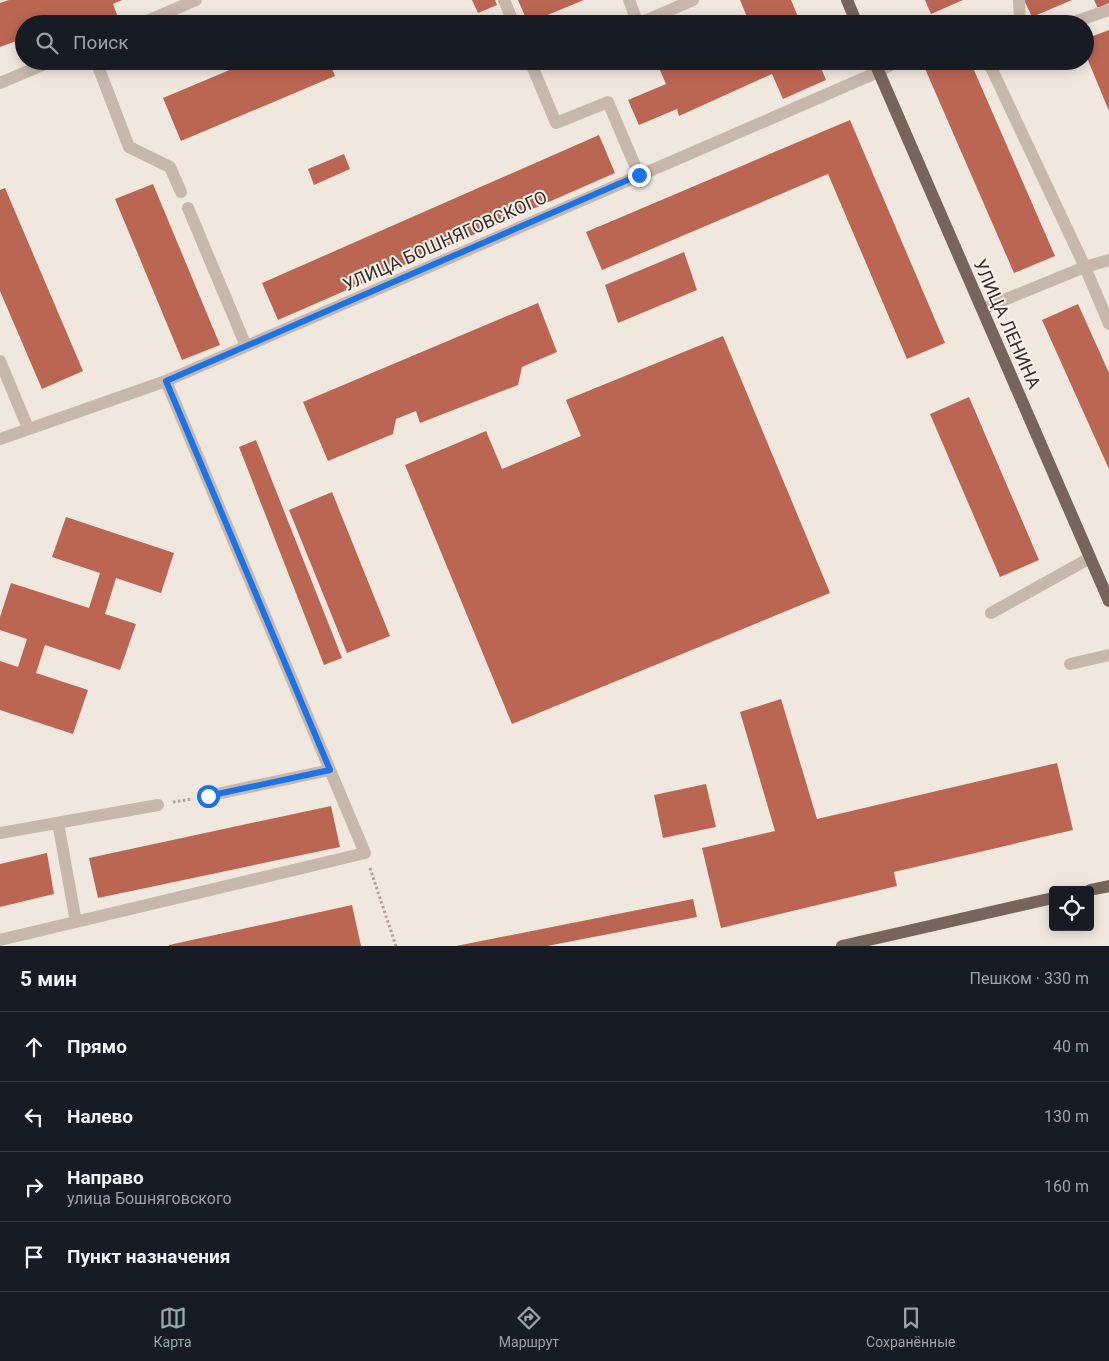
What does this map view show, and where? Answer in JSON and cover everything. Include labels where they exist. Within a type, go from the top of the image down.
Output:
[{"type":"main road","points":[[847,0],[853,15]]},
{"type":"main road","name":"УЛИЦА ЛЕНИНА","points":[[877,70],[1109,601]]},
{"type":"main road","points":[[1094,889],[1109,886]]},
{"type":"main road","points":[[842,946],[1049,899]]},
{"type":"lane","points":[[161,15],[196,0]]},
{"type":"lane","points":[[504,0],[510,15]]},
{"type":"lane","points":[[629,0],[635,15]]},
{"type":"lane","points":[[659,15],[693,0]]},
{"type":"lane","points":[[1019,0],[1020,15]]},
{"type":"lane","points":[[1094,15],[1109,10]]},
{"type":"lane","points":[[0,83],[31,70]]},
{"type":"lane","points":[[99,70],[128,147],[170,167],[182,192]]},
{"type":"lane","points":[[534,70],[556,123],[608,102],[639,175]]},
{"type":"lane","name":"УЛИЦА БОШНЯГОВСКОГО","points":[[0,439],[166,381],[639,175],[869,70]]},
{"type":"lane","points":[[992,70],[1085,267],[1109,324]]},
{"type":"lane","points":[[188,208],[246,346]]},
{"type":"lane","points":[[982,309],[1085,267],[1109,260]]},
{"type":"lane","points":[[0,361],[28,428]]},
{"type":"lane","points":[[0,940],[365,853],[166,381]]},
{"type":"lane","points":[[991,613],[1090,558]]},
{"type":"lane","points":[[1070,664],[1109,655]]},
{"type":"lane","points":[[208,796],[330,770]]},
{"type":"lane","points":[[0,833],[158,805]]},
{"type":"lane","points":[[58,823],[76,922]]},
{"type":"path","points":[[158,805],[208,796]]},
{"type":"path","points":[[365,853],[396,946]]},
{"type":"building","points":[[9,0],[122,0],[113,4],[117,15],[15,15],[15,41],[0,47],[0,3]]},
{"type":"building","points":[[472,0],[495,0],[497,5],[478,13]]},
{"type":"building","points":[[518,0],[584,0],[547,15],[525,15]]},
{"type":"building","points":[[740,0],[791,0],[797,15],[746,15]]},
{"type":"building","points":[[925,0],[963,0],[931,14]]},
{"type":"building","points":[[1024,0],[1072,0],[1037,15],[1031,15]]},
{"type":"building","points":[[1094,0],[1109,0],[1109,3],[1098,8]]},
{"type":"building","points":[[1109,30],[1109,111],[1092,70],[1094,70],[1094,36]]},
{"type":"building","points":[[230,70],[333,70],[335,76],[181,141],[163,98]]},
{"type":"building","points":[[660,70],[822,70],[826,80],[783,99],[772,74],[679,116],[677,109],[639,125],[628,100],[666,84]]},
{"type":"building","points":[[926,70],[974,70],[1055,256],[1014,273]]},
{"type":"building","points":[[850,120],[945,343],[907,359],[828,174],[602,270],[586,232]]},
{"type":"building","points":[[599,135],[615,173],[278,320],[262,283]]},
{"type":"building","points":[[344,154],[350,169],[314,185],[308,169]]},
{"type":"building","points":[[153,184],[220,345],[182,360],[115,199]]},
{"type":"building","points":[[5,188],[83,371],[42,389],[0,291],[0,190]]},
{"type":"building","points":[[684,252],[697,290],[618,323],[605,285]]},
{"type":"building","points":[[538,303],[557,352],[522,367],[518,385],[420,423],[416,411],[396,419],[393,434],[328,461],[303,402]]},
{"type":"building","points":[[1078,304],[1109,373],[1109,469],[1042,320]]},
{"type":"building","points":[[723,336],[830,593],[512,724],[405,465],[486,431],[502,469],[581,436],[566,400]]},
{"type":"building","points":[[969,397],[1039,560],[1000,577],[930,414]]},
{"type":"building","points":[[256,440],[342,658],[324,665],[239,447]]},
{"type":"building","points":[[332,492],[390,636],[347,653],[289,510]]},
{"type":"building","points":[[66,517],[174,553],[161,593],[116,578],[105,614],[136,624],[120,670],[45,645],[36,673],[88,690],[73,734],[0,710],[0,661],[18,667],[27,639],[0,630],[0,617],[11,583],[89,608],[100,573],[52,557]]},
{"type":"building","points":[[781,699],[817,819],[1057,763],[1073,830],[894,872],[897,886],[721,928],[702,848],[775,831],[740,712]]},
{"type":"building","points":[[706,784],[716,827],[663,838],[654,795]]},
{"type":"building","points":[[331,806],[340,847],[98,898],[89,858]]},
{"type":"building","points":[[47,853],[54,894],[0,907],[0,864]]},
{"type":"building","points":[[693,899],[697,917],[547,946],[456,946]]},
{"type":"building","points":[[352,905],[361,946],[169,946],[169,945]]},
{"type":"route","points":[[208,796],[330,770],[166,381],[639,175]]}]
